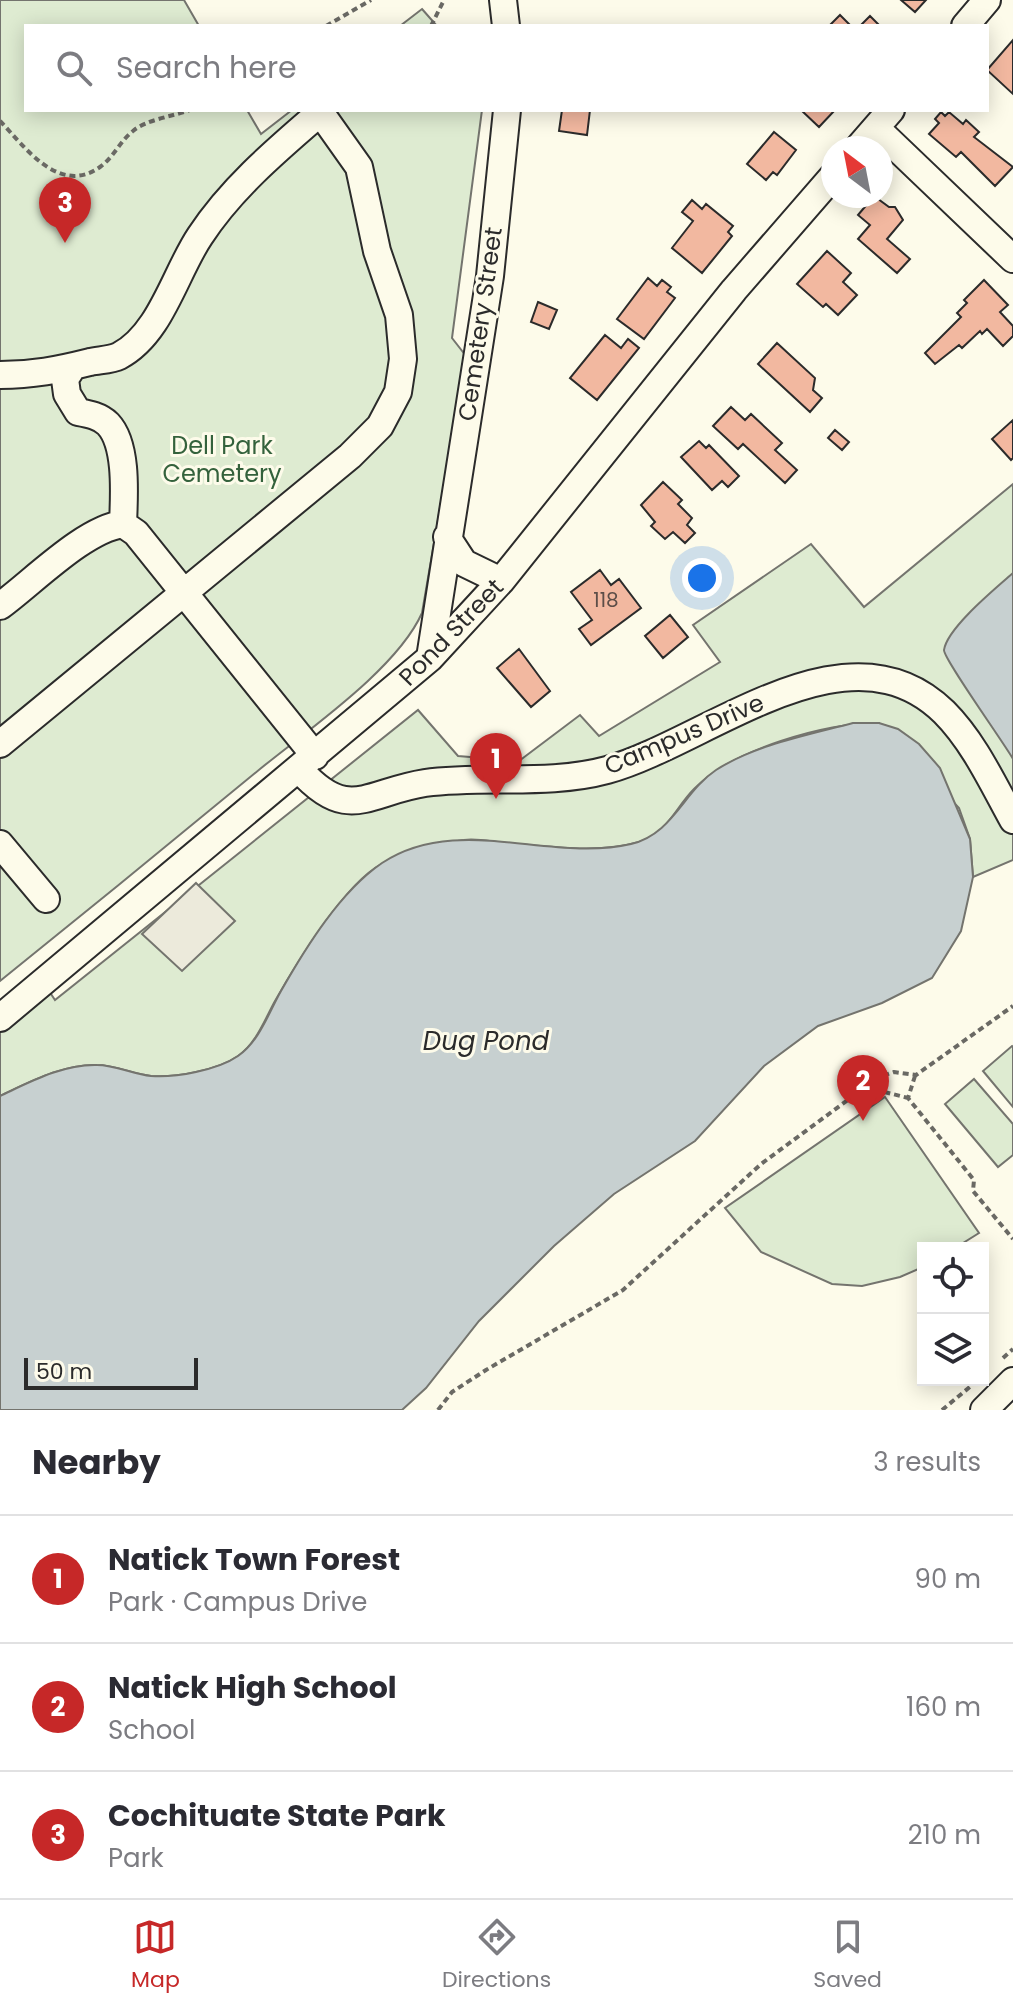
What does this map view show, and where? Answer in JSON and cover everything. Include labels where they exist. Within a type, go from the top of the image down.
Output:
[{"type":"street","points":[[503,0],[506,24]]},
{"type":"street","points":[[967,24],[987,0]]},
{"type":"street","points":[[0,375],[30,375],[72,368],[118,357],[138,343],[152,324],[201,234],[262,163],[321,112]]},
{"type":"street","points":[[0,744],[350,456],[380,426],[398,392],[403,359],[399,315],[377,251],[359,167],[323,112]]},
{"type":"street","name":"Cemetery Street","points":[[430,658],[490,276],[507,112]]},
{"type":"street","points":[[868,136],[883,119],[1013,259]]},
{"type":"street","name":"Pond Street","points":[[0,1018],[430,658],[501,581],[734,290],[821,190]]},
{"type":"street","points":[[0,606],[87,537],[107,526],[123,524],[125,479],[116,441],[109,425],[97,416],[78,412],[67,394],[65,379],[72,368]]},
{"type":"street","name":"Campus Drive","points":[[123,524],[136,533],[183,592],[307,762],[325,794],[358,801],[446,780],[576,776],[631,762],[789,690],[821,682],[880,680],[906,686],[926,697],[946,714],[965,736],[1013,820]]},
{"type":"street","points":[[447,537],[464,563],[501,581]]},
{"type":"street","points":[[0,844],[46,899]]},
{"type":"street","points":[[982,1409],[1013,1381]]},
{"type":"path","points":[[329,24],[371,0]]},
{"type":"path","points":[[432,24],[444,0]]},
{"type":"path","points":[[0,121],[46,170],[73,175],[97,170],[116,153],[133,129],[184,112]]},
{"type":"path","points":[[908,1098],[916,1075],[1013,1006]]},
{"type":"path","points":[[438,1410],[452,1392],[475,1377],[623,1290],[761,1164],[865,1087],[894,1072],[916,1075]]},
{"type":"path","points":[[865,1087],[908,1098],[974,1180],[973,1191],[1013,1239]]},
{"type":"path","points":[[942,1410],[970,1386]]},
{"type":"green space","name":"Dell Park Cemetery","points":[[0,0],[184,0],[198,24],[24,24],[24,112],[248,112],[261,134],[289,112],[482,112],[452,338],[466,356],[422,613],[393,655],[350,697],[0,981]]},
{"type":"green space","points":[[422,9],[435,24],[403,24]]},
{"type":"green space","points":[[1013,484],[1013,860],[973,877],[970,839],[959,808],[879,723],[807,733],[755,751],[711,775],[694,789],[657,833],[639,842],[590,848],[469,840],[422,849],[382,864],[337,906],[295,967],[255,1038],[230,1061],[196,1072],[161,1076],[104,1065],[84,1065],[47,1075],[0,1096],[0,1018],[43,982],[55,1000],[418,710],[458,756],[519,761],[580,715],[599,736],[720,662],[693,625],[811,544],[864,607]]},
{"type":"green space","points":[[1013,1047],[1013,1107],[983,1071]]},
{"type":"green space","points":[[974,1079],[1013,1124],[1013,1155],[998,1167],[945,1104]]},
{"type":"green space","points":[[885,1097],[979,1233],[965,1242],[917,1242],[917,1270],[900,1277],[862,1286],[832,1284],[761,1252],[725,1208]]},
{"type":"shaded area","points":[[196,883],[235,921],[182,971],[142,934]]},
{"type":"water","points":[[1013,573],[1013,759],[944,650],[963,620]]},
{"type":"water","name":"Dug Pond","points":[[853,723],[879,723],[898,729],[919,744],[940,768],[970,839],[973,877],[961,931],[932,978],[882,1003],[818,1026],[764,1066],[695,1141],[614,1194],[554,1246],[479,1321],[426,1388],[402,1410],[0,1410],[0,1096],[47,1075],[84,1065],[104,1065],[151,1076],[172,1076],[230,1061],[258,1035],[301,957],[338,905],[382,863],[411,849],[441,842],[473,840],[568,848],[631,844],[645,839],[668,822],[705,779],[731,761],[782,742]]},
{"type":"building","points":[[901,0],[926,0],[915,12]]},
{"type":"building","points":[[840,15],[849,24],[831,24]]},
{"type":"building","points":[[870,16],[878,24],[862,24]]},
{"type":"building","points":[[1013,40],[1013,94],[989,72],[989,68]]},
{"type":"building","points":[[562,112],[590,112],[587,135],[559,131]]},
{"type":"building","points":[[803,112],[833,112],[819,127]]},
{"type":"building","points":[[941,112],[945,116],[949,112],[963,124],[966,120],[979,132],[974,137],[1013,167],[995,186],[961,152],[956,157],[929,134],[939,123],[935,119]]},
{"type":"building","points":[[774,132],[796,150],[777,175],[773,172],[766,180],[747,164]]},
{"type":"building","points":[[692,200],[702,209],[706,204],[733,226],[728,232],[732,236],[702,273],[672,248],[693,221],[682,212]]},
{"type":"building","points":[[895,207],[903,220],[887,239],[910,259],[897,273],[858,239],[870,225],[858,215],[864,208]]},
{"type":"building","points":[[827,251],[851,273],[843,282],[857,295],[838,315],[826,304],[823,307],[797,284]]},
{"type":"building","points":[[648,278],[657,286],[662,280],[671,287],[667,292],[675,298],[644,339],[617,319]]},
{"type":"building","points":[[984,280],[1008,305],[1000,312],[1013,326],[1013,336],[1003,346],[987,329],[982,334],[980,331],[962,348],[959,345],[935,364],[925,353],[961,317],[957,313],[967,303],[964,300]]},
{"type":"building","points":[[538,302],[557,310],[549,329],[531,322]]},
{"type":"building","points":[[605,335],[621,348],[628,339],[639,348],[597,400],[570,378]]},
{"type":"building","points":[[777,343],[815,378],[813,390],[822,398],[810,412],[758,364]]},
{"type":"building","points":[[731,407],[745,420],[751,414],[782,443],[775,450],[797,470],[785,483],[743,444],[738,449],[713,426]]},
{"type":"building","points":[[1013,420],[1013,458],[1011,460],[992,439]]},
{"type":"building","points":[[835,430],[849,442],[842,450],[828,438]]},
{"type":"building","points":[[699,441],[706,448],[709,445],[739,476],[728,487],[722,481],[712,490],[681,457]]},
{"type":"building","points":[[663,482],[682,500],[678,504],[692,518],[687,525],[695,533],[685,543],[673,532],[665,539],[651,526],[655,522],[641,505]]},
{"type":"building","points":[[600,570],[611,585],[619,579],[641,608],[591,645],[579,629],[592,620],[571,592]]},
{"type":"building","points":[[670,615],[688,637],[663,658],[645,636]]},
{"type":"building","points":[[519,649],[550,691],[531,707],[497,668]]},
{"type":"place","name":"Cochituate State Park","points":[[65,243]]},
{"type":"place","name":"Natick Town Forest","points":[[496,799]]},
{"type":"place","name":"Natick High School","points":[[863,1121]]}]
